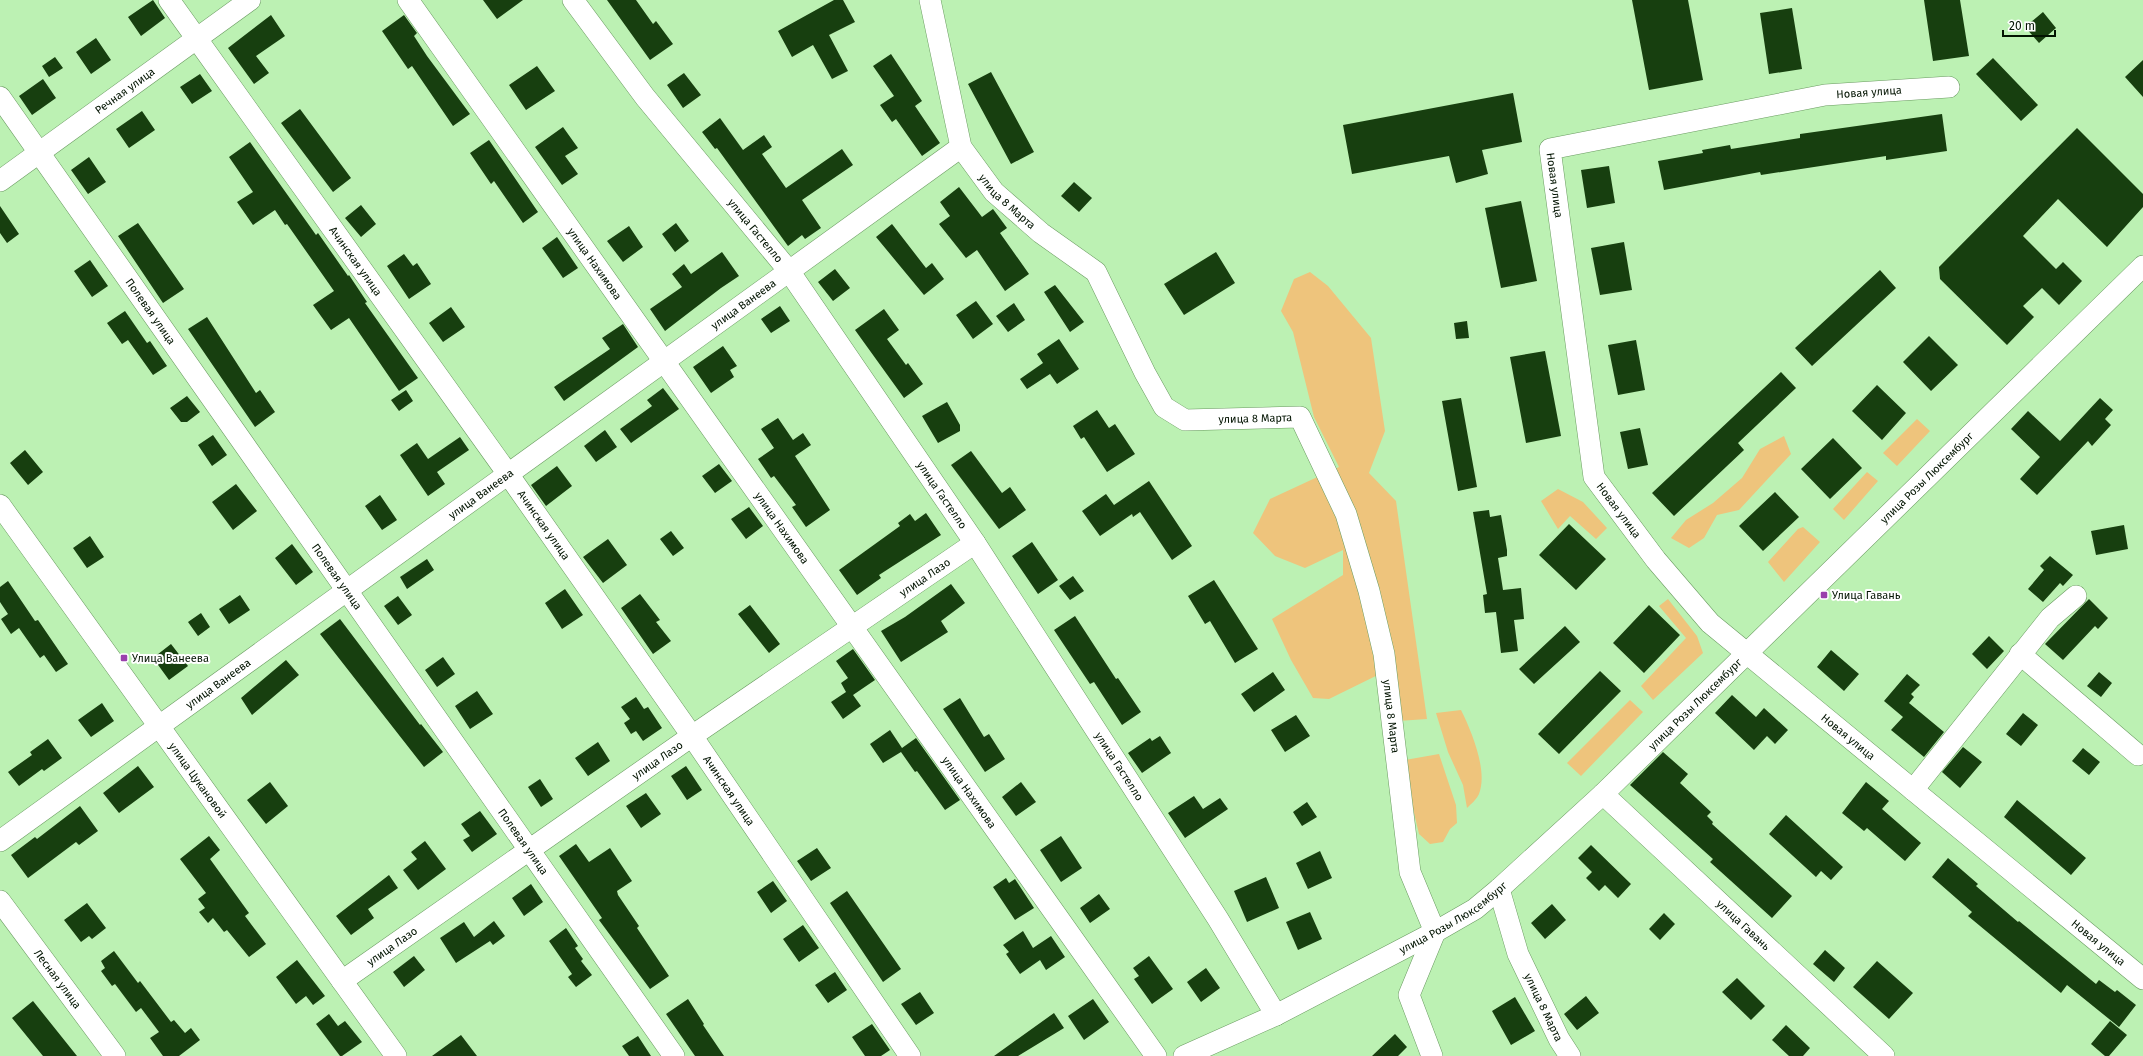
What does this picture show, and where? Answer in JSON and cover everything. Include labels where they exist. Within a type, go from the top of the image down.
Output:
[{"type":"street","name":"Ачинская улица","points":[[169,0],[508,474],[692,736],[910,1056]]},
{"type":"street","name":"Речная улица","points":[[0,181],[40,154],[250,0]]},
{"type":"street","name":"улица Нахимова","points":[[408,0],[1156,1056]]},
{"type":"street","name":"улица Гастелло","points":[[572,0],[645,97],[789,271],[975,543],[1218,919],[1276,1014]]},
{"type":"street","name":"улица 8 Марта","points":[[930,0],[961,147],[994,192],[1041,233],[1096,272],[1145,373],[1164,407],[1185,420],[1300,417],[1346,514],[1370,591],[1384,654],[1410,872],[1435,932]]},
{"type":"street","name":"Новая улица","points":[[1950,87],[1825,95],[1550,149],[1594,477],[1656,560],[1710,623],[2143,979]]},
{"type":"street","name":"Полевая улица","points":[[0,97],[530,849],[674,1056]]},
{"type":"street","name":"улица Ванеева","points":[[0,841],[961,147]]},
{"type":"street","name":"улица Розы Люксембург","points":[[1185,1056],[1276,1014],[1435,932],[1475,909],[1603,794],[2143,266]]},
{"type":"street","name":"улица Цукановой","points":[[0,505],[396,1056]]},
{"type":"street","name":"улица Лазо","points":[[342,981],[692,736],[975,543]]},
{"type":"street","points":[[1914,790],[2020,654],[2050,618],[2076,596]]},
{"type":"street","points":[[2020,654],[2138,754]]},
{"type":"street","name":"улица Гавань","points":[[1603,794],[1884,1056]]},
{"type":"street","name":"улица 8 Марта","points":[[1499,889],[1518,954],[1559,1039],[1570,1056]]},
{"type":"street","name":"Лесная улица","points":[[0,901],[115,1056]]},
{"type":"street","points":[[1432,1056],[1409,994],[1435,932]]},
{"type":"shaded area","points":[[1310,272],[1328,286],[1371,338],[1385,431],[1369,473],[1396,501],[1427,719],[1398,721],[1390,669],[1329,699],[1313,698],[1291,660],[1272,619],[1343,575],[1343,550],[1305,568],[1275,556],[1253,533],[1270,499],[1339,467],[1314,417],[1293,332],[1281,311],[1294,279]]},
{"type":"shaded area","points":[[1917,419],[1930,431],[1897,466],[1883,453]]},
{"type":"shaded area","points":[[1784,436],[1791,454],[1739,510],[1717,515],[1704,538],[1689,548],[1671,538],[1686,520],[1713,503],[1742,478],[1760,449]]},
{"type":"shaded area","points":[[1867,472],[1878,481],[1844,520],[1833,509]]},
{"type":"shaded area","points":[[1558,489],[1583,502],[1607,528],[1596,539],[1570,516],[1558,529],[1541,501]]},
{"type":"shaded area","points":[[1803,527],[1820,542],[1784,582],[1768,562],[1798,529]]},
{"type":"shaded area","points":[[1668,599],[1697,636],[1703,653],[1653,700],[1641,686],[1686,638],[1659,606]]},
{"type":"shaded area","points":[[1630,700],[1643,712],[1581,776],[1567,763]]},
{"type":"shaded area","points":[[1461,710],[1470,729],[1478,752],[1482,774],[1479,794],[1467,808],[1463,785],[1448,752],[1436,713]]},
{"type":"shaded area","points":[[1439,754],[1456,805],[1457,823],[1450,829],[1443,842],[1430,844],[1419,834],[1410,796],[1405,760]]},
{"type":"building","points":[[153,0],[165,18],[141,36],[128,17]]},
{"type":"building","points":[[483,0],[523,0],[497,19]]},
{"type":"building","points":[[607,0],[636,0],[653,24],[656,21],[673,44],[650,60]]},
{"type":"building","points":[[834,0],[843,0],[855,22],[829,35],[848,71],[832,79],[813,45],[792,57],[778,31]]},
{"type":"building","points":[[1632,0],[1688,0],[1703,80],[1649,90]]},
{"type":"building","points":[[1924,0],[1960,0],[1969,56],[1933,61]]},
{"type":"building","points":[[1792,8],[1802,69],[1769,74],[1760,13]]},
{"type":"building","points":[[2043,12],[2056,28],[2039,43],[2025,27]]},
{"type":"building","points":[[271,15],[285,36],[256,56],[269,73],[254,84],[228,48]]},
{"type":"building","points":[[404,15],[417,33],[414,36],[427,56],[470,114],[453,126],[412,66],[408,69],[382,31]]},
{"type":"building","points":[[96,38],[111,60],[91,74],[76,52]]},
{"type":"building","points":[[891,54],[922,101],[915,106],[940,143],[922,156],[896,119],[892,122],[880,105],[894,96],[873,66]]},
{"type":"building","points":[[55,57],[63,68],[49,77],[42,66]]},
{"type":"building","points":[[1993,58],[2038,105],[2021,121],[1976,74]]},
{"type":"building","points":[[2143,60],[2143,97],[2125,77]]},
{"type":"building","points":[[537,66],[555,91],[526,110],[509,85]]},
{"type":"building","points":[[991,72],[1034,152],[1011,164],[968,84]]},
{"type":"building","points":[[684,73],[701,95],[683,108],[667,85]]},
{"type":"building","points":[[200,74],[212,91],[192,104],[180,87]]},
{"type":"building","points":[[43,79],[56,98],[32,115],[19,96]]},
{"type":"building","points":[[1513,93],[1522,142],[1482,150],[1488,174],[1456,183],[1449,156],[1352,174],[1343,125]]},
{"type":"building","points":[[300,109],[351,178],[333,192],[281,123]]},
{"type":"building","points":[[142,111],[155,130],[129,148],[116,129]]},
{"type":"building","points":[[1942,114],[1947,151],[1886,160],[1886,156],[1761,175],[1760,172],[1664,190],[1658,161],[1703,153],[1702,150],[1730,145],[1731,149],[1800,138],[1800,134]]},
{"type":"building","points":[[720,118],[743,150],[764,135],[772,147],[762,154],[786,188],[842,149],[853,165],[802,200],[821,228],[805,239],[802,235],[788,246],[717,148],[715,149],[702,132]]},
{"type":"building","points":[[563,127],[578,148],[565,156],[578,174],[562,185],[535,147]]},
{"type":"building","points":[[2077,128],[2143,194],[2143,207],[2107,247],[2058,199],[2023,236],[2056,269],[2063,262],[2082,281],[2059,305],[2042,288],[2023,306],[2034,317],[2007,345],[1940,279],[1939,267]]},
{"type":"building","points":[[489,140],[538,212],[523,223],[494,181],[491,184],[470,153]]},
{"type":"building","points":[[250,142],[316,235],[318,233],[348,276],[349,275],[367,302],[365,303],[418,378],[399,391],[349,318],[331,330],[313,305],[334,291],[287,224],[285,225],[275,210],[253,225],[237,202],[253,192],[229,157]]},
{"type":"building","points":[[89,157],[106,182],[88,194],[71,170]]},
{"type":"building","points":[[1609,166],[1615,203],[1587,208],[1581,170]]},
{"type":"building","points":[[1074,182],[1092,198],[1079,212],[1061,196]]},
{"type":"building","points":[[959,187],[982,217],[993,209],[1007,228],[1000,233],[1029,274],[1005,291],[977,250],[966,258],[939,224],[950,216],[940,202]]},
{"type":"building","points":[[1521,201],[1537,281],[1501,288],[1485,208]]},
{"type":"building","points":[[361,205],[376,224],[361,237],[345,218]]},
{"type":"building","points":[[0,206],[19,234],[7,243],[0,233]]},
{"type":"building","points":[[138,223],[184,289],[163,303],[118,236]]},
{"type":"building","points":[[676,223],[689,241],[675,252],[662,234]]},
{"type":"building","points":[[892,224],[926,268],[932,263],[944,279],[924,295],[876,237]]},
{"type":"building","points":[[629,226],[643,247],[623,262],[607,241]]},
{"type":"building","points":[[557,237],[578,268],[563,278],[542,248]]},
{"type":"building","points":[[1624,242],[1632,290],[1600,295],[1591,248]]},
{"type":"building","points":[[722,252],[739,276],[665,331],[650,309],[682,287],[672,274],[684,264],[691,274]]},
{"type":"building","points":[[1216,252],[1235,283],[1184,315],[1164,284]]},
{"type":"building","points":[[404,254],[413,266],[417,263],[431,284],[409,299],[387,266]]},
{"type":"building","points":[[90,260],[108,286],[92,297],[74,271]]},
{"type":"building","points":[[835,269],[850,288],[833,301],[818,282]]},
{"type":"building","points":[[1880,270],[1896,288],[1812,366],[1795,348]]},
{"type":"building","points":[[1055,285],[1084,322],[1070,332],[1044,292]]},
{"type":"building","points":[[976,301],[993,324],[973,339],[956,315]]},
{"type":"building","points":[[1014,303],[1025,320],[1008,332],[996,316]]},
{"type":"building","points":[[780,306],[790,321],[771,333],[761,319]]},
{"type":"building","points":[[451,307],[465,327],[443,342],[429,323]]},
{"type":"building","points":[[884,309],[899,330],[887,339],[906,365],[908,363],[923,384],[904,398],[855,330]]},
{"type":"building","points":[[125,311],[147,343],[150,341],[167,366],[153,375],[128,340],[122,344],[107,323]]},
{"type":"building","points":[[207,317],[256,393],[260,390],[275,412],[255,427],[188,329]]},
{"type":"building","points":[[1467,321],[1469,338],[1456,339],[1454,323]]},
{"type":"building","points":[[623,324],[638,347],[564,401],[554,387],[610,349],[602,338]]},
{"type":"building","points":[[1929,336],[1958,365],[1931,391],[1903,362]]},
{"type":"building","points":[[1059,339],[1079,369],[1057,384],[1050,374],[1027,389],[1020,379],[1043,363],[1037,354]]},
{"type":"building","points":[[1636,340],[1645,390],[1618,395],[1608,345]]},
{"type":"building","points":[[723,346],[737,366],[730,370],[734,377],[711,393],[693,367]]},
{"type":"building","points":[[1545,351],[1561,436],[1526,443],[1510,357]]},
{"type":"building","points":[[1781,372],[1796,388],[1738,443],[1744,450],[1674,516],[1652,493]]},
{"type":"building","points":[[1877,385],[1906,413],[1882,440],[1852,411]]},
{"type":"building","points":[[663,388],[679,409],[631,443],[620,429],[652,406],[647,400]]},
{"type":"building","points":[[406,390],[413,401],[399,411],[391,400]]},
{"type":"building","points":[[187,396],[200,412],[187,422],[181,422],[170,408]]},
{"type":"building","points":[[1461,398],[1477,487],[1458,491],[1442,401]]},
{"type":"building","points":[[2100,398],[2113,410],[2105,419],[2111,425],[2092,446],[2088,441],[2037,495],[2020,479],[2040,457],[2011,429],[2028,411],[2060,441]]},
{"type":"building","points":[[947,402],[960,425],[960,431],[938,443],[922,416]]},
{"type":"building","points":[[1097,410],[1109,428],[1115,424],[1135,454],[1107,472],[1084,437],[1081,439],[1073,426]]},
{"type":"building","points":[[778,418],[793,440],[803,433],[811,445],[795,456],[830,510],[806,527],[792,507],[796,505],[774,476],[771,478],[758,459],[774,448],[761,429]]},
{"type":"building","points":[[1640,428],[1648,465],[1628,469],[1620,432]]},
{"type":"building","points":[[605,430],[617,447],[596,462],[584,446]]},
{"type":"building","points":[[213,435],[227,455],[212,466],[198,445]]},
{"type":"building","points":[[460,437],[469,450],[437,472],[445,484],[428,496],[400,455],[417,443],[428,459]]},
{"type":"building","points":[[1833,438],[1862,468],[1830,499],[1801,469]]},
{"type":"building","points":[[25,450],[43,472],[28,485],[10,463]]},
{"type":"building","points":[[971,451],[1002,493],[1010,487],[1026,510],[999,529],[951,465]]},
{"type":"building","points":[[719,464],[732,481],[715,493],[702,476]]},
{"type":"building","points":[[557,466],[572,486],[546,506],[531,485]]},
{"type":"building","points":[[1149,481],[1192,546],[1172,560],[1140,512],[1133,517],[1132,514],[1100,536],[1082,511],[1106,494],[1114,505]]},
{"type":"building","points":[[236,484],[257,511],[233,530],[212,502]]},
{"type":"building","points":[[1775,492],[1799,517],[1763,551],[1739,526]]},
{"type":"building","points":[[380,495],[397,520],[382,530],[365,506]]},
{"type":"building","points":[[749,507],[763,526],[746,539],[731,519]]},
{"type":"building","points":[[1489,510],[1490,517],[1501,515],[1507,550],[1507,556],[1498,558],[1503,590],[1521,588],[1524,619],[1514,620],[1518,651],[1501,653],[1496,612],[1485,613],[1483,595],[1487,594],[1473,512]]},
{"type":"building","points":[[926,513],[941,535],[879,575],[881,578],[857,595],[839,570],[900,526],[898,523],[910,514],[915,521]]},
{"type":"building","points":[[1569,524],[1606,559],[1576,590],[1539,555]]},
{"type":"building","points":[[2124,525],[2128,549],[2096,555],[2091,531]]},
{"type":"building","points":[[671,531],[684,548],[673,556],[660,539]]},
{"type":"building","points":[[90,536],[104,557],[87,568],[73,548]]},
{"type":"building","points":[[608,539],[627,565],[603,583],[583,557]]},
{"type":"building","points":[[1032,542],[1058,580],[1038,594],[1012,556]]},
{"type":"building","points":[[292,544],[313,572],[296,585],[275,558]]},
{"type":"building","points":[[2050,556],[2073,575],[2063,586],[2060,583],[2043,602],[2028,589],[2044,570],[2040,566]]},
{"type":"building","points":[[427,559],[434,570],[407,589],[400,577]]},
{"type":"building","points":[[1073,576],[1084,591],[1070,600],[1059,586]]},
{"type":"building","points":[[1214,580],[1258,649],[1235,663],[1210,621],[1205,624],[1188,596]]},
{"type":"building","points":[[8,581],[35,621],[38,620],[68,664],[56,672],[44,655],[40,658],[19,628],[11,634],[1,619],[8,614],[0,602],[0,587]]},
{"type":"building","points":[[951,584],[965,603],[941,621],[948,632],[901,662],[881,631],[905,617]]},
{"type":"building","points":[[565,589],[583,615],[562,629],[545,603]]},
{"type":"building","points":[[640,594],[660,620],[656,622],[671,641],[653,654],[621,608]]},
{"type":"building","points":[[240,595],[250,610],[229,624],[219,609]]},
{"type":"building","points":[[398,596],[412,615],[398,625],[384,606]]},
{"type":"building","points":[[2089,599],[2108,618],[2098,629],[2095,626],[2063,660],[2045,644]]},
{"type":"building","points":[[750,605],[780,644],[769,653],[738,614]]},
{"type":"building","points":[[1649,605],[1680,635],[1644,673],[1613,643]]},
{"type":"building","points":[[201,613],[210,627],[198,636],[188,622]]},
{"type":"building","points":[[1075,616],[1116,679],[1118,678],[1141,712],[1122,725],[1094,682],[1090,684],[1054,630]]},
{"type":"building","points":[[340,619],[420,725],[421,724],[443,752],[424,767],[320,634]]},
{"type":"building","points":[[1565,626],[1580,642],[1534,684],[1519,669]]},
{"type":"building","points":[[1989,636],[2004,651],[1987,669],[1972,654]]},
{"type":"building","points":[[171,644],[188,666],[169,680],[153,658]]},
{"type":"building","points":[[853,649],[875,680],[853,695],[861,706],[843,719],[831,702],[846,692],[841,683],[848,678],[836,661]]},
{"type":"building","points":[[1831,650],[1859,674],[1844,691],[1817,667]]},
{"type":"building","points":[[443,657],[455,674],[437,687],[425,670]]},
{"type":"building","points":[[286,660],[299,675],[252,715],[241,698]]},
{"type":"building","points":[[1600,671],[1621,691],[1559,754],[1538,734]]},
{"type":"building","points":[[1273,672],[1285,690],[1254,712],[1241,694]]},
{"type":"building","points":[[2099,672],[2112,683],[2101,697],[2087,686]]},
{"type":"building","points":[[1907,674],[1920,685],[1911,694],[1914,697],[1909,703],[1944,732],[1924,757],[1891,730],[1903,717],[1884,701]]},
{"type":"building","points":[[477,691],[493,714],[470,729],[455,706]]},
{"type":"building","points":[[1732,695],[1756,717],[1764,708],[1788,730],[1775,744],[1767,736],[1754,750],[1715,713]]},
{"type":"building","points":[[636,697],[644,709],[648,707],[662,728],[643,741],[636,731],[631,734],[624,723],[630,719],[621,707]]},
{"type":"building","points":[[960,698],[984,737],[989,734],[1005,759],[985,772],[943,709]]},
{"type":"building","points":[[102,703],[114,721],[91,737],[78,720]]},
{"type":"building","points":[[2023,713],[2038,725],[2021,746],[2006,734]]},
{"type":"building","points":[[1296,715],[1310,736],[1285,752],[1271,730]]},
{"type":"building","points":[[890,730],[902,748],[916,738],[960,800],[945,810],[917,771],[915,772],[901,752],[883,763],[870,744]]},
{"type":"building","points":[[1160,736],[1171,753],[1142,773],[1128,753],[1150,738],[1152,741]]},
{"type":"building","points":[[48,739],[62,758],[44,771],[42,769],[19,786],[8,772],[32,755],[30,752]]},
{"type":"building","points":[[598,742],[610,761],[588,776],[575,758]]},
{"type":"building","points":[[1963,747],[1982,762],[1960,788],[1942,772]]},
{"type":"building","points":[[2083,748],[2100,762],[2089,775],[2072,761]]},
{"type":"building","points":[[1663,752],[1688,774],[1680,783],[1711,812],[1707,816],[1713,822],[1712,824],[1792,896],[1772,918],[1710,862],[1713,859],[1630,785]]},
{"type":"building","points":[[138,766],[154,787],[119,813],[103,793]]},
{"type":"building","points":[[686,766],[702,790],[687,800],[671,776]]},
{"type":"building","points":[[540,779],[553,799],[541,807],[528,787]]},
{"type":"building","points":[[270,782],[288,806],[266,824],[247,800]]},
{"type":"building","points":[[1021,782],[1036,802],[1016,816],[1002,797]]},
{"type":"building","points":[[1866,782],[1889,801],[1882,809],[1921,843],[1905,861],[1867,828],[1864,831],[1842,813]]},
{"type":"building","points":[[646,793],[661,814],[641,828],[626,806]]},
{"type":"building","points":[[1194,796],[1203,809],[1220,798],[1228,809],[1185,838],[1168,813]]},
{"type":"building","points":[[2017,800],[2086,858],[2071,875],[2004,817]]},
{"type":"building","points":[[1307,802],[1317,817],[1302,826],[1293,812]]},
{"type":"building","points":[[80,806],[98,831],[79,845],[76,842],[28,878],[11,855],[35,837],[37,839]]},
{"type":"building","points":[[480,811],[497,834],[472,852],[463,840],[470,836],[461,824]]},
{"type":"building","points":[[1786,815],[1843,867],[1831,880],[1821,871],[1816,877],[1769,834]]},
{"type":"building","points":[[209,836],[220,850],[210,859],[249,913],[245,916],[266,944],[249,957],[227,930],[224,932],[213,918],[208,923],[199,912],[205,908],[198,899],[206,893],[180,859]]},
{"type":"building","points":[[1061,836],[1082,868],[1061,882],[1040,850]]},
{"type":"building","points":[[425,841],[446,869],[418,890],[403,870],[417,859],[411,852]]},
{"type":"building","points":[[576,844],[589,862],[610,848],[632,881],[617,891],[618,895],[639,926],[637,928],[669,976],[650,989],[599,920],[602,918],[559,856]]},
{"type":"building","points":[[1591,845],[1631,884],[1618,898],[1605,885],[1599,891],[1586,878],[1592,872],[1578,858]]},
{"type":"building","points":[[817,848],[831,868],[811,881],[797,861]]},
{"type":"building","points":[[1320,851],[1332,878],[1308,889],[1296,863]]},
{"type":"building","points":[[1948,858],[1978,884],[1976,886],[2018,922],[2019,921],[2096,984],[2099,980],[2115,992],[2117,990],[2136,1005],[2119,1027],[2067,985],[2061,993],[1968,916],[1972,912],[1932,877]]},
{"type":"building","points":[[389,875],[398,888],[368,909],[374,918],[351,935],[336,916]]},
{"type":"building","points":[[1266,877],[1279,908],[1247,922],[1234,891]]},
{"type":"building","points":[[1006,878],[1009,883],[1015,879],[1034,908],[1015,920],[993,887]]},
{"type":"building","points":[[773,881],[787,901],[771,913],[757,892]]},
{"type":"building","points":[[531,884],[543,902],[524,916],[512,898]]},
{"type":"building","points":[[847,891],[901,969],[883,982],[830,903]]},
{"type":"building","points":[[1099,894],[1110,909],[1090,923],[1080,908]]},
{"type":"building","points":[[87,903],[106,928],[92,939],[89,936],[81,942],[64,920]]},
{"type":"building","points":[[1552,904],[1566,920],[1545,939],[1531,923]]},
{"type":"building","points":[[1310,912],[1322,939],[1298,950],[1286,922]]},
{"type":"building","points":[[1664,913],[1675,924],[1660,940],[1649,929]]},
{"type":"building","points":[[494,921],[505,936],[493,945],[490,941],[456,963],[440,938],[464,922],[474,937]]},
{"type":"building","points":[[803,925],[819,948],[799,962],[783,939]]},
{"type":"building","points":[[566,928],[578,946],[575,948],[583,959],[581,961],[592,975],[576,987],[568,977],[572,974],[549,941]]},
{"type":"building","points":[[1023,931],[1033,948],[1051,936],[1065,957],[1046,970],[1040,960],[1020,974],[1006,954],[1009,952],[1003,945]]},
{"type":"building","points":[[1825,950],[1845,968],[1834,982],[1813,964]]},
{"type":"building","points":[[114,951],[138,983],[140,981],[171,1022],[174,1020],[185,1033],[191,1028],[200,1040],[179,1056],[163,1056],[150,1038],[159,1032],[141,1008],[136,1012],[115,984],[112,986],[101,971],[105,968],[101,961]]},
{"type":"building","points":[[414,956],[425,970],[404,987],[393,972]]},
{"type":"building","points":[[1149,956],[1173,989],[1152,1004],[1134,979],[1139,976],[1133,968]]},
{"type":"building","points":[[297,960],[325,996],[313,1005],[306,996],[296,1004],[276,977]]},
{"type":"building","points":[[1877,961],[1913,993],[1889,1019],[1853,987]]},
{"type":"building","points":[[1206,968],[1220,988],[1201,1002],[1187,982]]},
{"type":"building","points":[[835,972],[847,990],[828,1003],[815,985]]},
{"type":"building","points":[[1737,978],[1765,1006],[1751,1020],[1722,992]]},
{"type":"building","points":[[920,992],[934,1013],[916,1025],[901,1004]]},
{"type":"building","points":[[1586,996],[1599,1013],[1577,1030],[1564,1014]]},
{"type":"building","points":[[1515,997],[1535,1031],[1511,1045],[1492,1011]]},
{"type":"building","points":[[688,999],[704,1024],[703,1025],[724,1056],[695,1056],[666,1014]]},
{"type":"building","points":[[1093,999],[1109,1022],[1084,1040],[1068,1016]]},
{"type":"building","points":[[33,1001],[77,1056],[43,1056],[12,1018]]},
{"type":"building","points":[[1054,1013],[1064,1028],[1018,1056],[994,1056]]},
{"type":"building","points":[[329,1014],[338,1026],[345,1021],[362,1042],[342,1056],[340,1056],[316,1024]]},
{"type":"building","points":[[2110,1021],[2127,1035],[2109,1056],[2105,1056],[2091,1044]]},
{"type":"building","points":[[872,1024],[890,1050],[881,1056],[865,1056],[852,1037]]},
{"type":"building","points":[[1786,1025],[1810,1048],[1803,1056],[1789,1056],[1772,1040]]},
{"type":"building","points":[[1395,1034],[1407,1047],[1398,1056],[1372,1056]]},
{"type":"building","points":[[461,1035],[477,1056],[432,1056]]},
{"type":"building","points":[[638,1036],[651,1056],[629,1056],[622,1046]]},
{"type":"place","name":"Улица Гавань","points":[[1824,595]]},
{"type":"place","name":"Улица Ванеева","points":[[124,658]]}]
